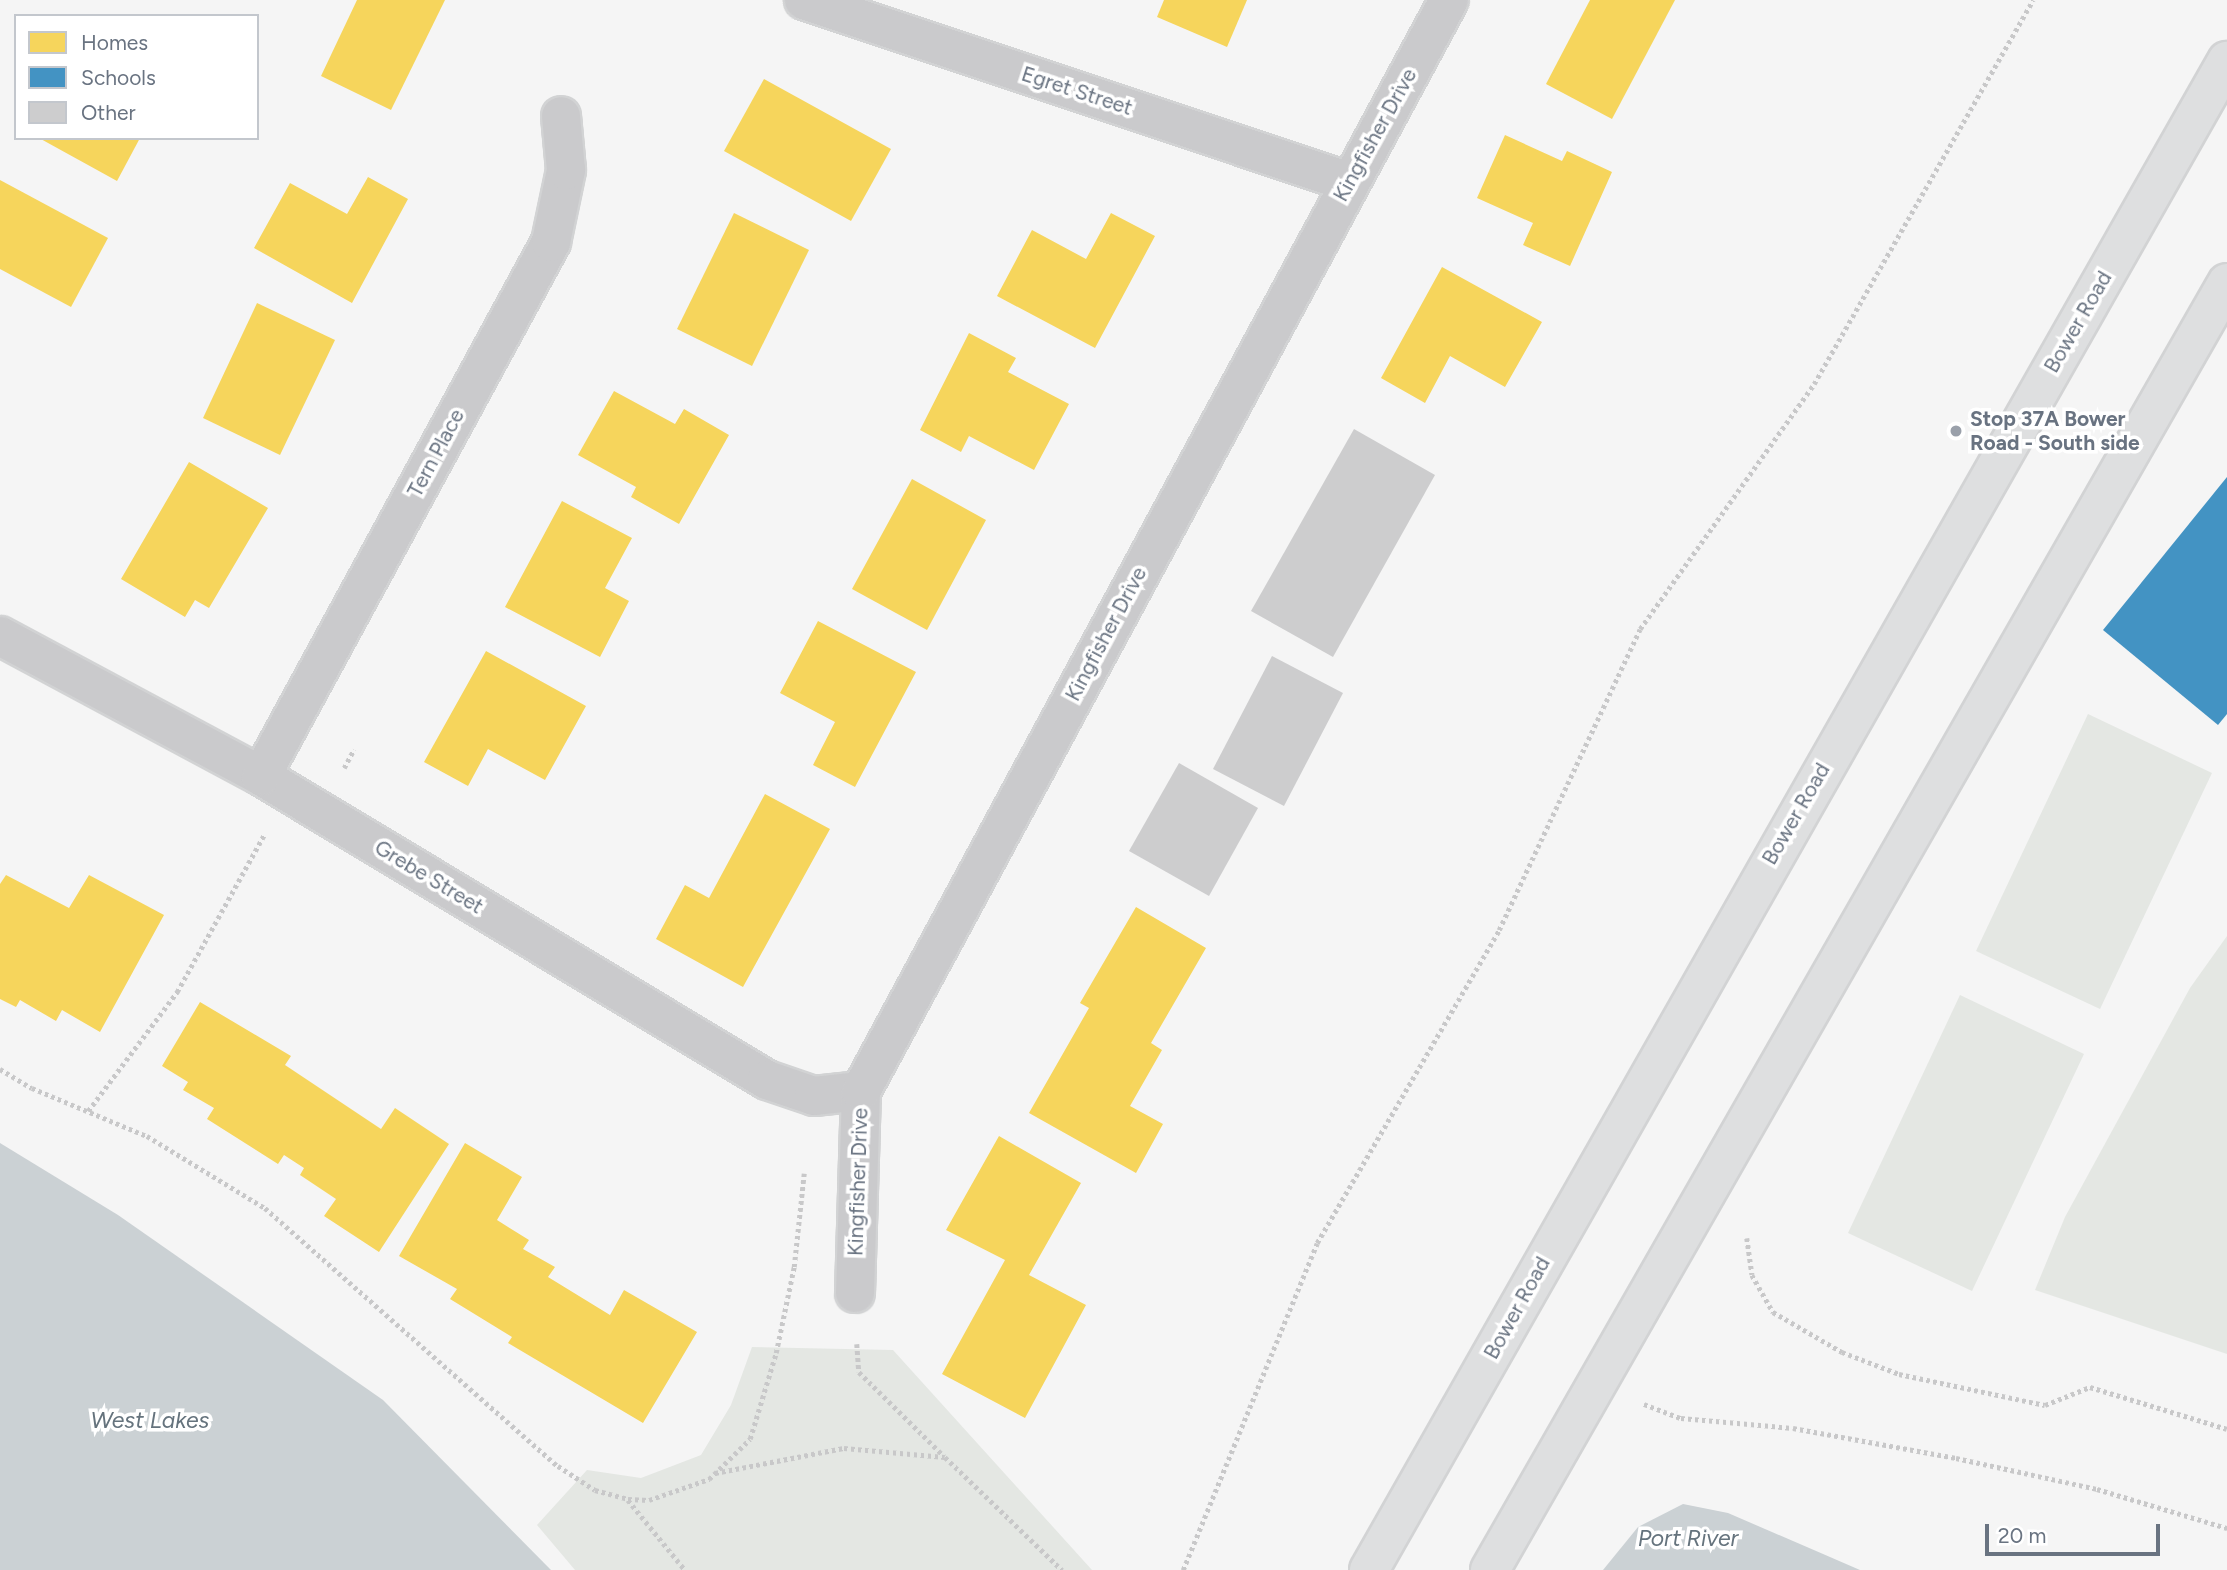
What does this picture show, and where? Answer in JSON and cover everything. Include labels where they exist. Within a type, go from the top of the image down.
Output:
[{"type":"main road","name":"Bower Road","points":[[1369,1570],[2227,61]]},
{"type":"main road","points":[[1490,1570],[2227,283]]},
{"type":"street","name":"Egret Street","points":[[804,0],[1349,182]]},
{"type":"street","name":"Kingfisher Drive","points":[[855,1293],[861,1091],[1449,0]]},
{"type":"street","name":"Tern Place","points":[[261,776],[551,242],[566,170],[561,117]]},
{"type":"street","name":"Grebe Street","points":[[0,636],[261,776],[767,1080],[814,1096],[861,1091]]},
{"type":"path","points":[[1183,1570],[1317,1243],[1499,930],[1640,629],[1814,384],[2033,0]]},
{"type":"path","points":[[88,1111],[177,992],[265,834]]},
{"type":"path","points":[[0,1069],[147,1136],[265,1208],[558,1466],[595,1490],[628,1499],[649,1500],[715,1473],[844,1448],[945,1457]]},
{"type":"path","points":[[715,1473],[750,1439],[775,1353],[794,1267],[814,1096]]},
{"type":"path","points":[[1747,1238],[1752,1275],[1773,1312],[1842,1352],[1899,1374],[2045,1405],[2090,1387],[2227,1429]]},
{"type":"path","points":[[855,1293],[859,1372],[1062,1570]]},
{"type":"path","points":[[1642,1403],[1681,1418],[1793,1428],[1956,1458],[2097,1489],[2227,1528]]},
{"type":"path","points":[[628,1499],[685,1570]]},
{"type":"shaded area","points":[[2088,714],[2212,773],[2100,1009],[1976,951]]},
{"type":"shaded area","points":[[2227,936],[2227,1354],[2035,1290],[2065,1217],[2190,988]]},
{"type":"shaded area","points":[[1960,995],[2084,1054],[1972,1291],[1848,1233]]},
{"type":"shaded area","points":[[752,1347],[893,1350],[1092,1570],[575,1570],[537,1525],[587,1470],[641,1478],[701,1455],[731,1405]]},
{"type":"water","name":"West Lakes","points":[[0,1143],[118,1215],[383,1400],[551,1570],[0,1570]]},
{"type":"water","name":"Port River","points":[[1683,1504],[1728,1513],[1860,1570],[1603,1570],[1638,1527]]},
{"type":"building: Homes","points":[[357,0],[445,0],[391,110],[321,76]]},
{"type":"building: Homes","points":[[1164,0],[1247,0],[1227,47],[1157,17]]},
{"type":"building: Homes","points":[[1590,0],[1675,0],[1612,119],[1546,84]]},
{"type":"building: Homes","points":[[764,79],[891,149],[851,221],[724,151]]},
{"type":"building: Homes","points":[[1505,135],[1562,161],[1567,151],[1612,172],[1570,266],[1523,245],[1533,223],[1477,198]]},
{"type":"building: Homes","points":[[43,140],[139,140],[117,181]]},
{"type":"building: Homes","points":[[368,177],[408,199],[352,303],[254,248],[290,183],[347,214]]},
{"type":"building: Homes","points":[[0,180],[108,238],[71,307],[0,269]]},
{"type":"building: Homes","points":[[734,213],[809,250],[752,366],[677,329]]},
{"type":"building: Homes","points":[[1111,213],[1155,236],[1095,348],[997,296],[1032,230],[1086,259]]},
{"type":"building: Homes","points":[[1442,267],[1542,322],[1505,387],[1450,356],[1425,403],[1381,378]]},
{"type":"building: Homes","points":[[257,303],[335,340],[280,455],[203,418]]},
{"type":"building: Homes","points":[[969,333],[1016,358],[1008,372],[1069,404],[1034,470],[969,436],[961,452],[920,430]]},
{"type":"building: Homes","points":[[614,391],[675,424],[684,409],[729,435],[679,524],[631,497],[636,487],[578,455]]},
{"type":"building: Homes","points":[[189,462],[268,508],[209,608],[195,600],[185,617],[121,579]]},
{"type":"building: Homes","points":[[912,479],[986,520],[927,630],[852,589]]},
{"type":"building: Homes","points":[[562,501],[632,538],[605,588],[629,601],[600,657],[505,607]]},
{"type":"building: Homes","points":[[818,621],[916,672],[855,787],[813,765],[835,722],[780,693]]},
{"type":"building: Homes","points":[[486,651],[586,706],[545,780],[488,749],[468,786],[424,762]]},
{"type":"building: Homes","points":[[765,794],[830,829],[743,987],[656,939],[685,885],[709,898]]},
{"type":"building: Homes","points":[[6,875],[69,908],[89,875],[164,915],[100,1032],[62,1010],[56,1021],[20,1000],[16,1007],[0,999],[0,884]]},
{"type":"building: Homes","points":[[1136,907],[1206,948],[1151,1043],[1162,1050],[1130,1106],[1163,1124],[1136,1173],[1029,1113],[1089,1008],[1080,1003]]},
{"type":"building: Homes","points":[[200,1002],[291,1056],[285,1065],[381,1129],[395,1108],[449,1144],[379,1252],[324,1216],[336,1199],[300,1175],[304,1168],[284,1155],[278,1164],[207,1119],[214,1108],[183,1090],[188,1082],[162,1066]]},
{"type":"building: Homes","points":[[999,1136],[1081,1183],[1029,1275],[1086,1305],[1025,1418],[942,1374],[1005,1260],[946,1230]]},
{"type":"building: Homes","points":[[465,1143],[522,1177],[497,1220],[529,1240],[523,1249],[555,1267],[548,1277],[610,1315],[624,1290],[697,1332],[643,1423],[508,1343],[512,1337],[450,1299],[457,1289],[399,1256]]},
{"type":"building: Schools","points":[[2227,477],[2227,714],[2218,725],[2103,630]]},
{"type":"building: Other","points":[[1354,429],[1435,475],[1333,657],[1251,611]]},
{"type":"building: Other","points":[[1272,656],[1343,693],[1284,806],[1213,769]]},
{"type":"building: Other","points":[[1179,763],[1258,808],[1209,896],[1129,851]]},
{"type":"place","name":"Stop 37A Bower Road - South side","points":[[1956,431]]}]
